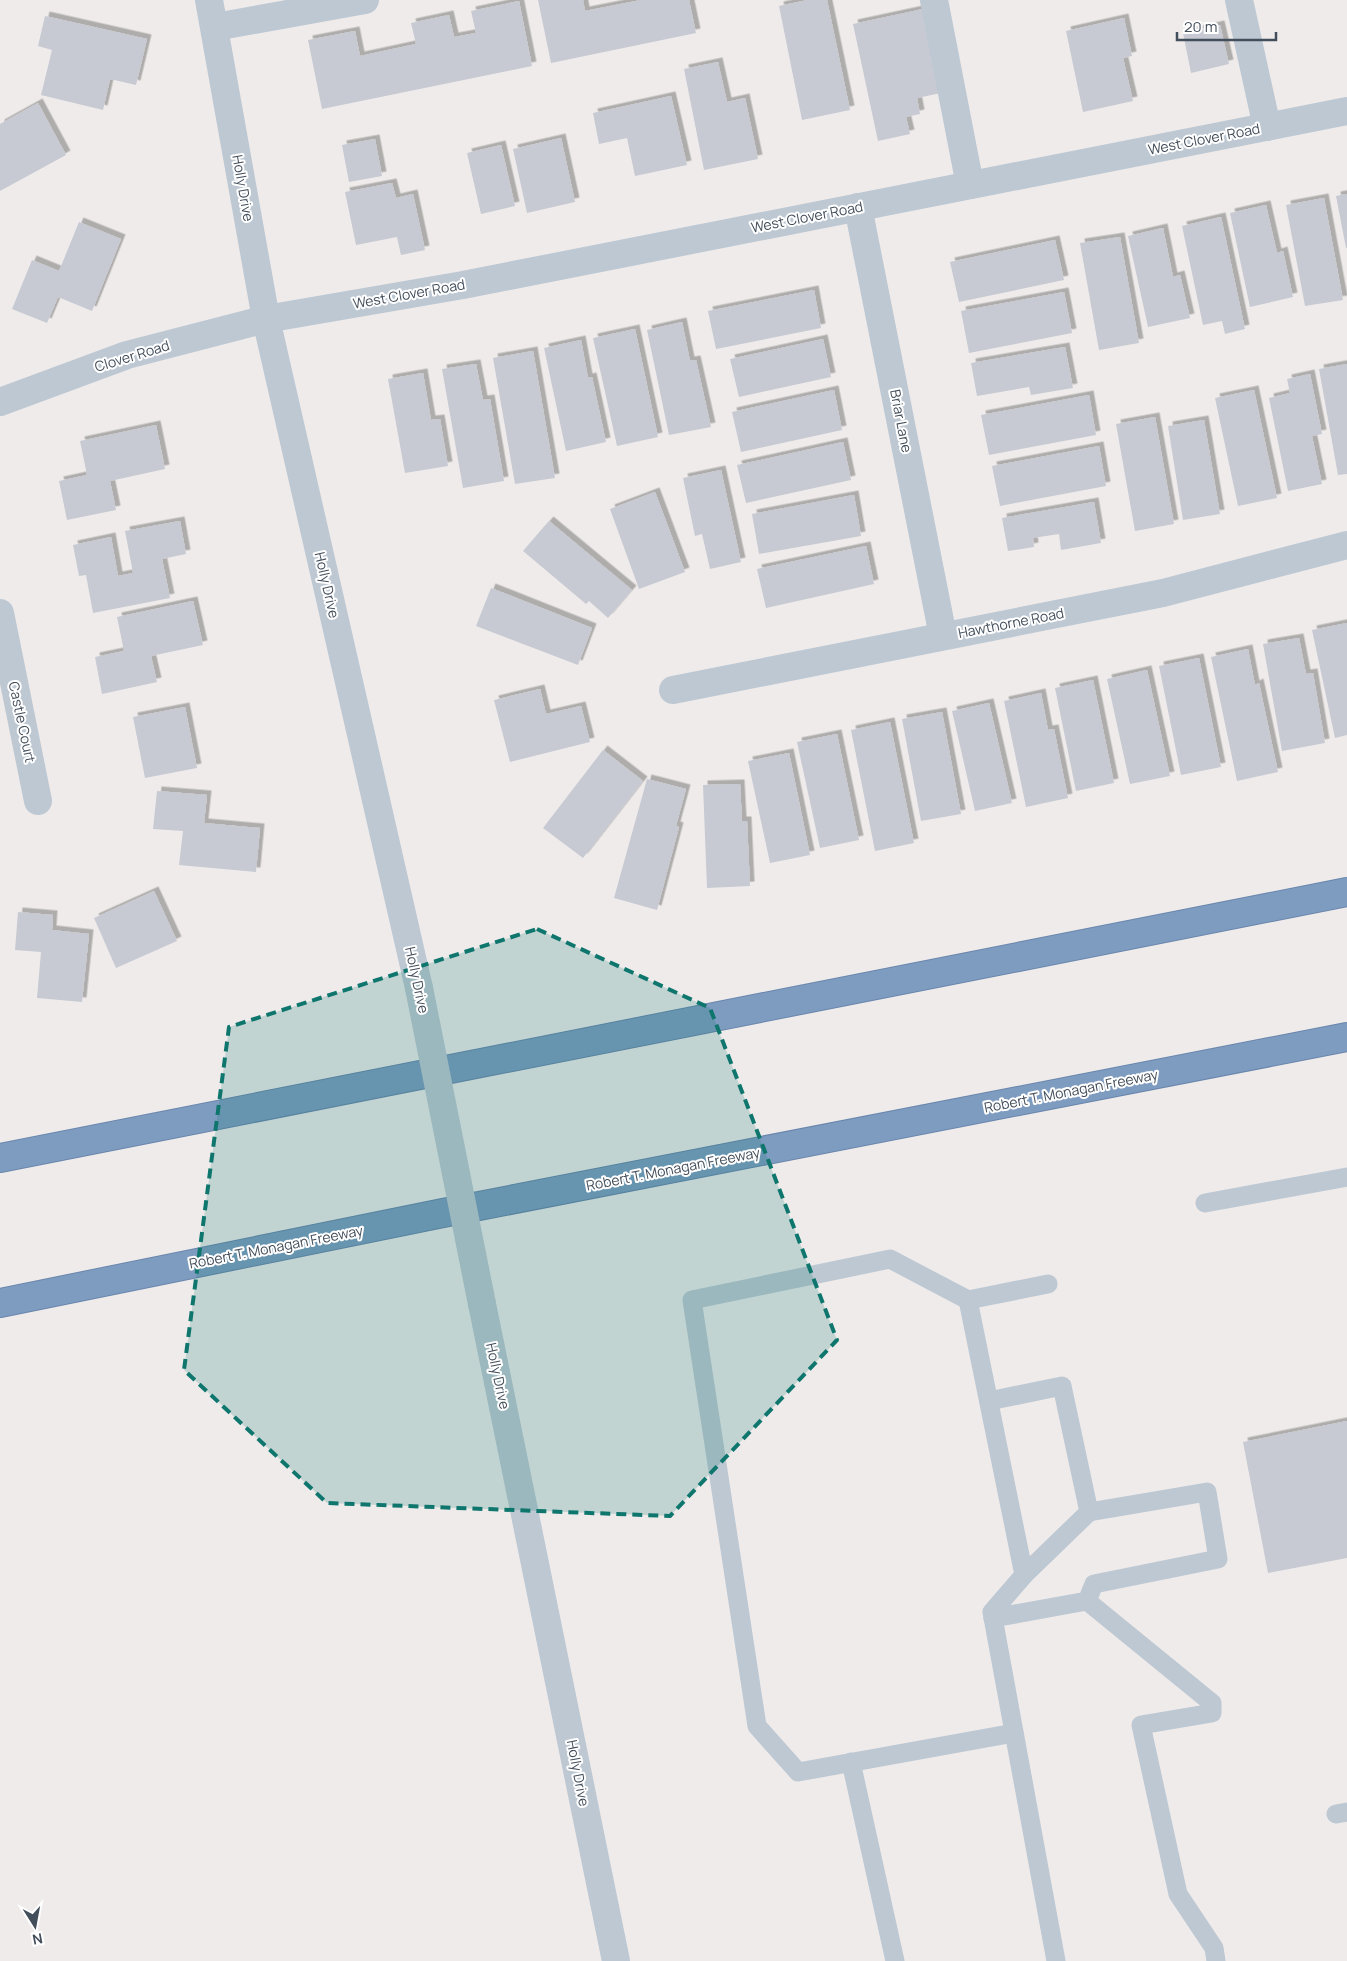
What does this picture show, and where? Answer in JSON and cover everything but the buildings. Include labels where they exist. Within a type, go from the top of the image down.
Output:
[{"type":"highway","points":[[0,1158],[1347,892]]},
{"type":"highway","name":"Robert T. Monagan Freeway","points":[[0,1303],[443,1213],[1347,1037]]},
{"type":"street","name":"Holly Drive","points":[[210,0],[266,320],[419,988],[616,1961]]},
{"type":"street","points":[[215,27],[364,0]]},
{"type":"street","points":[[934,0],[970,185]]},
{"type":"street","points":[[1239,0],[1267,127]]},
{"type":"street","name":"West Clover Road","points":[[266,320],[463,285],[1347,111]]},
{"type":"street","name":"Briar Lane","points":[[858,207],[944,636]]},
{"type":"street","name":"Clover Road","points":[[0,402],[127,355],[266,320]]},
{"type":"street","name":"Hawthorne Road","points":[[673,690],[1163,593],[1347,546]]},
{"type":"street","name":"Castle Court","points":[[0,613],[38,801]]},
{"type":"lane","points":[[1206,1203],[1347,1177]]},
{"type":"lane","points":[[1014,1733],[798,1772],[757,1726],[692,1300],[890,1259],[968,1300],[1048,1284]]},
{"type":"lane","points":[[968,1300],[1024,1575]]},
{"type":"lane","points":[[989,1401],[1062,1386],[1089,1512]]},
{"type":"lane","points":[[1056,1961],[992,1612],[1024,1575],[1089,1512],[1207,1492],[1218,1559],[1094,1584],[1087,1601]]},
{"type":"lane","points":[[993,1618],[1087,1601],[1212,1703],[1212,1713],[1142,1725],[1178,1894],[1214,1948],[1216,1961]]},
{"type":"lane","points":[[851,1762],[896,1961]]},
{"type":"highlighted area","points":[[537,929],[710,1008],[837,1340],[670,1516],[327,1503],[184,1370],[229,1027]]}]
